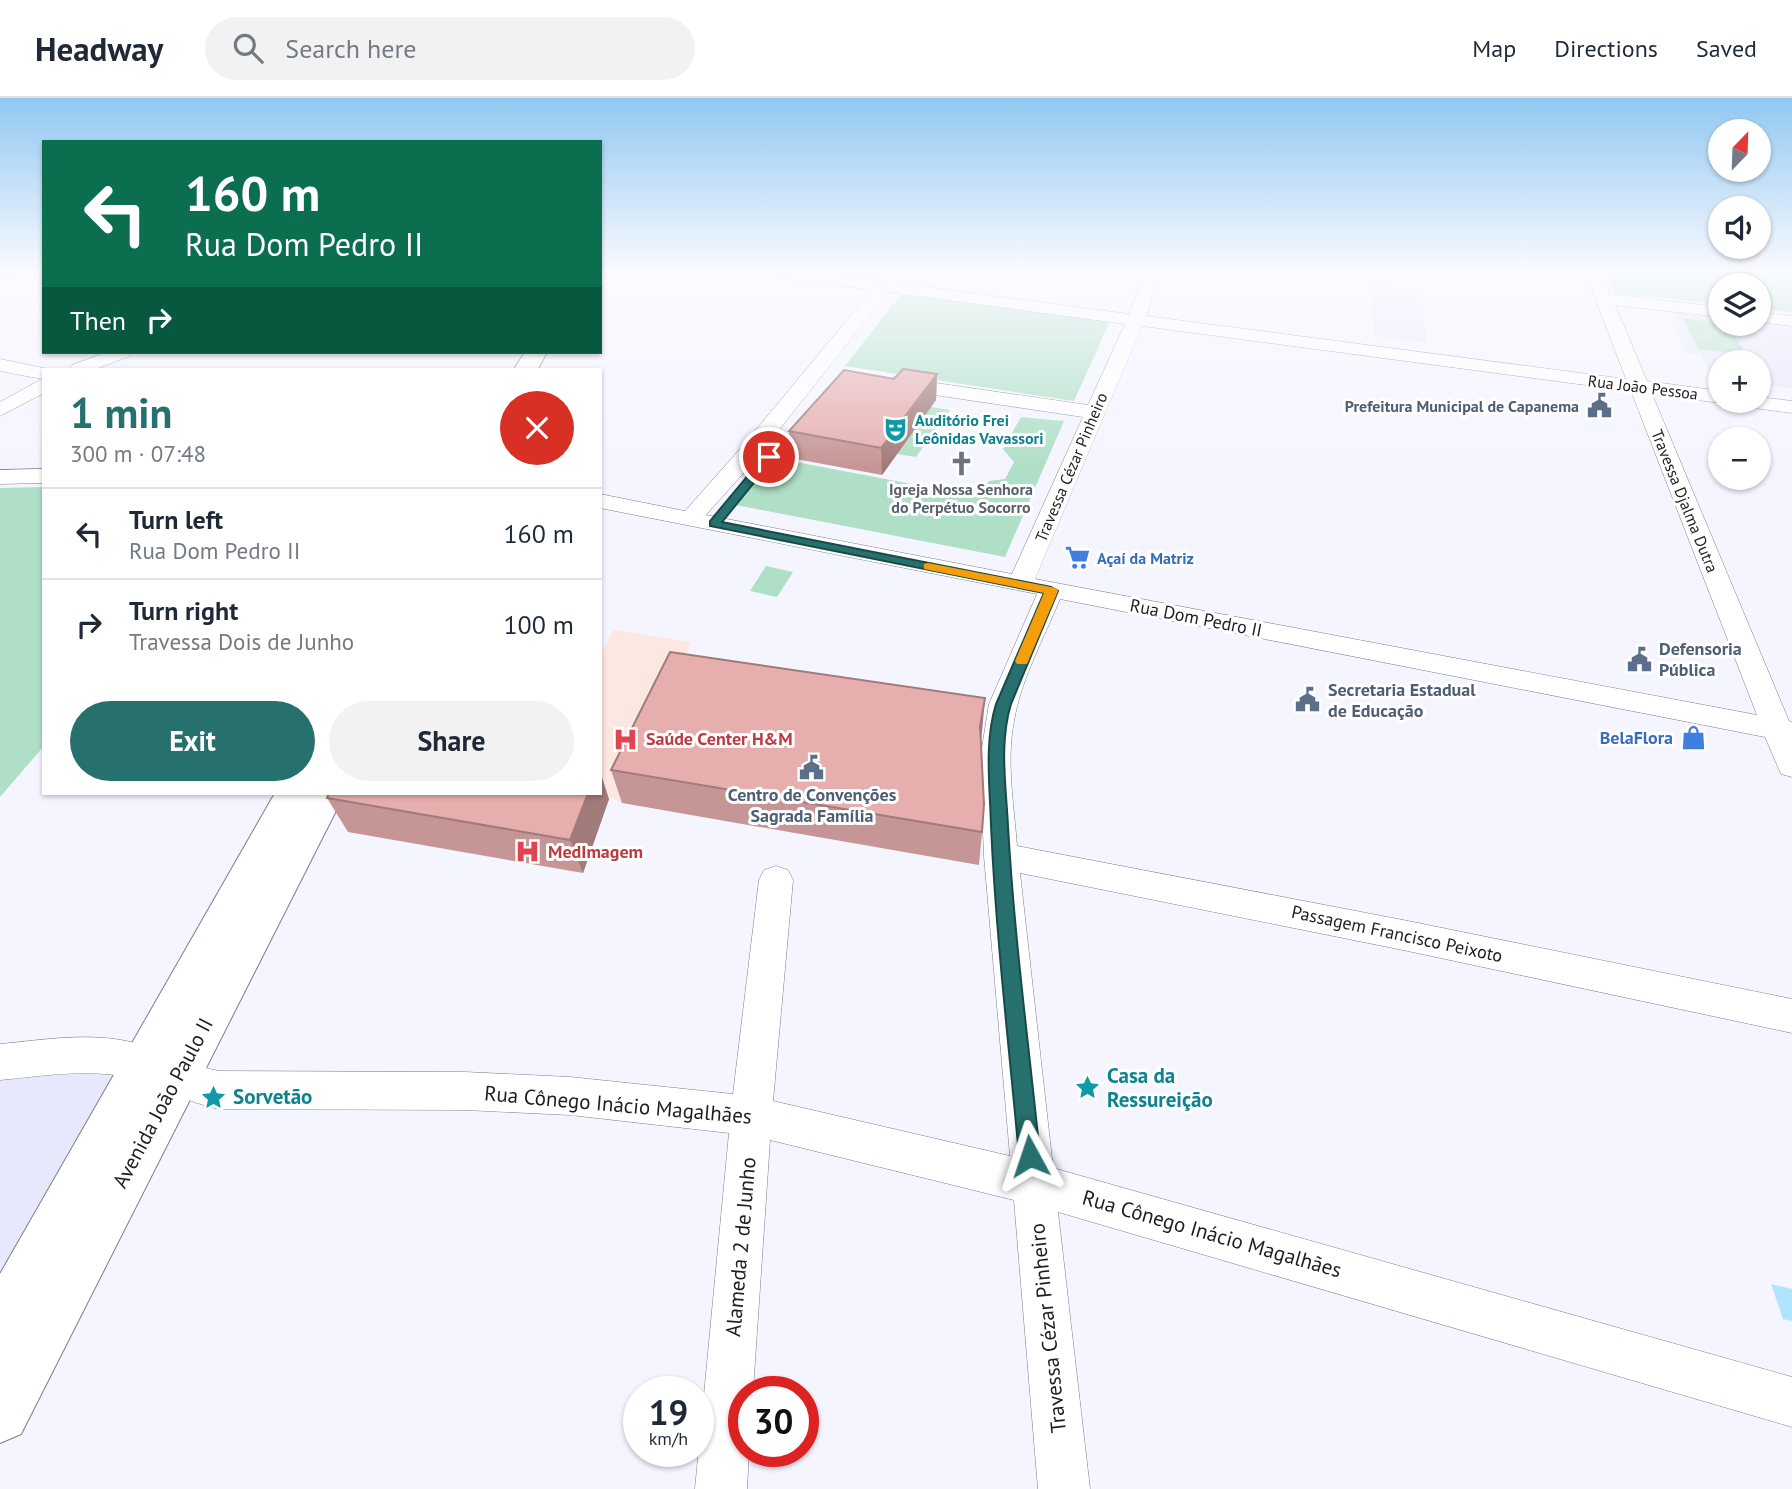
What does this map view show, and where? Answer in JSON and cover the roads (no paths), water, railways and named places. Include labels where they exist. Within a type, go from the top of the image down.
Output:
[{"type":"main road","name":"Avenida João Paulo II","points":[[0,1413],[293,795]]},
{"type":"main road","name":"Avenida João Paulo II","points":[[0,1330],[161,1071],[325,795]]},
{"type":"street","points":[[702,521],[853,337]]},
{"type":"street","name":"Travessa Cézar Pinheiro","points":[[1065,1489],[1001,856],[996,752],[999,719],[1036,588],[1094,412],[1128,337]]},
{"type":"street","name":"Rua João Pessoa","points":[[1256,337],[1708,396]]},
{"type":"street","name":"Travessa Djalma Dutra","points":[[1619,337],[1784,731],[1792,766]]},
{"type":"street","points":[[82,368],[118,354]]},
{"type":"street","points":[[0,365],[42,374]]},
{"type":"street","points":[[876,380],[1094,412]]},
{"type":"street","points":[[0,410],[42,386]]},
{"type":"street","points":[[1771,404],[1792,407]]},
{"type":"street","points":[[0,477],[42,476]]},
{"type":"street","name":"Rua Dom Pedro II","points":[[602,501],[1036,588],[1784,731]]},
{"type":"street","name":"Passagem Francisco Peixoto","points":[[1001,856],[1403,935],[1792,1016]]},
{"type":"street","name":"Alameda 2 de Junho","points":[[720,1489],[751,1116],[776,880]]},
{"type":"street","name":"Rua Cônego Inácio Magalhães","points":[[0,1062],[89,1056],[127,1059],[190,1085],[219,1090],[466,1091],[570,1096],[751,1116],[1032,1183],[1792,1402]]},
{"type":"water","points":[[1771,1284],[1792,1289],[1792,1321],[1783,1319]]},
{"type":"place","name":"Prefeitura Municipal de Capanema","points":[[1599,406]]},
{"type":"place","name":"Auditório Frei Leônidas Vavassori","points":[[895,429]]},
{"type":"place","name":"Igreja Nossa Senhora do Perpétuo Socorro","points":[[961,463]]},
{"type":"place","name":"Açaí da Matriz","points":[[1077,558]]},
{"type":"place","name":"Defensoria Pública","points":[[1639,659]]},
{"type":"place","name":"Secretaria Estadual de Educação","points":[[1308,700]]},
{"type":"place","name":"BelaFlora","points":[[1693,738]]},
{"type":"place","name":"Saúde Center H&M","points":[[626,739]]},
{"type":"place","name":"Centro de Convenções Sagrada Família","points":[[812,768]]},
{"type":"place","name":"MedImagem","points":[[528,852]]},
{"type":"place","name":"Casa da Ressureição","points":[[1087,1088]]},
{"type":"place","name":"Sorvetão","points":[[213,1097]]}]
